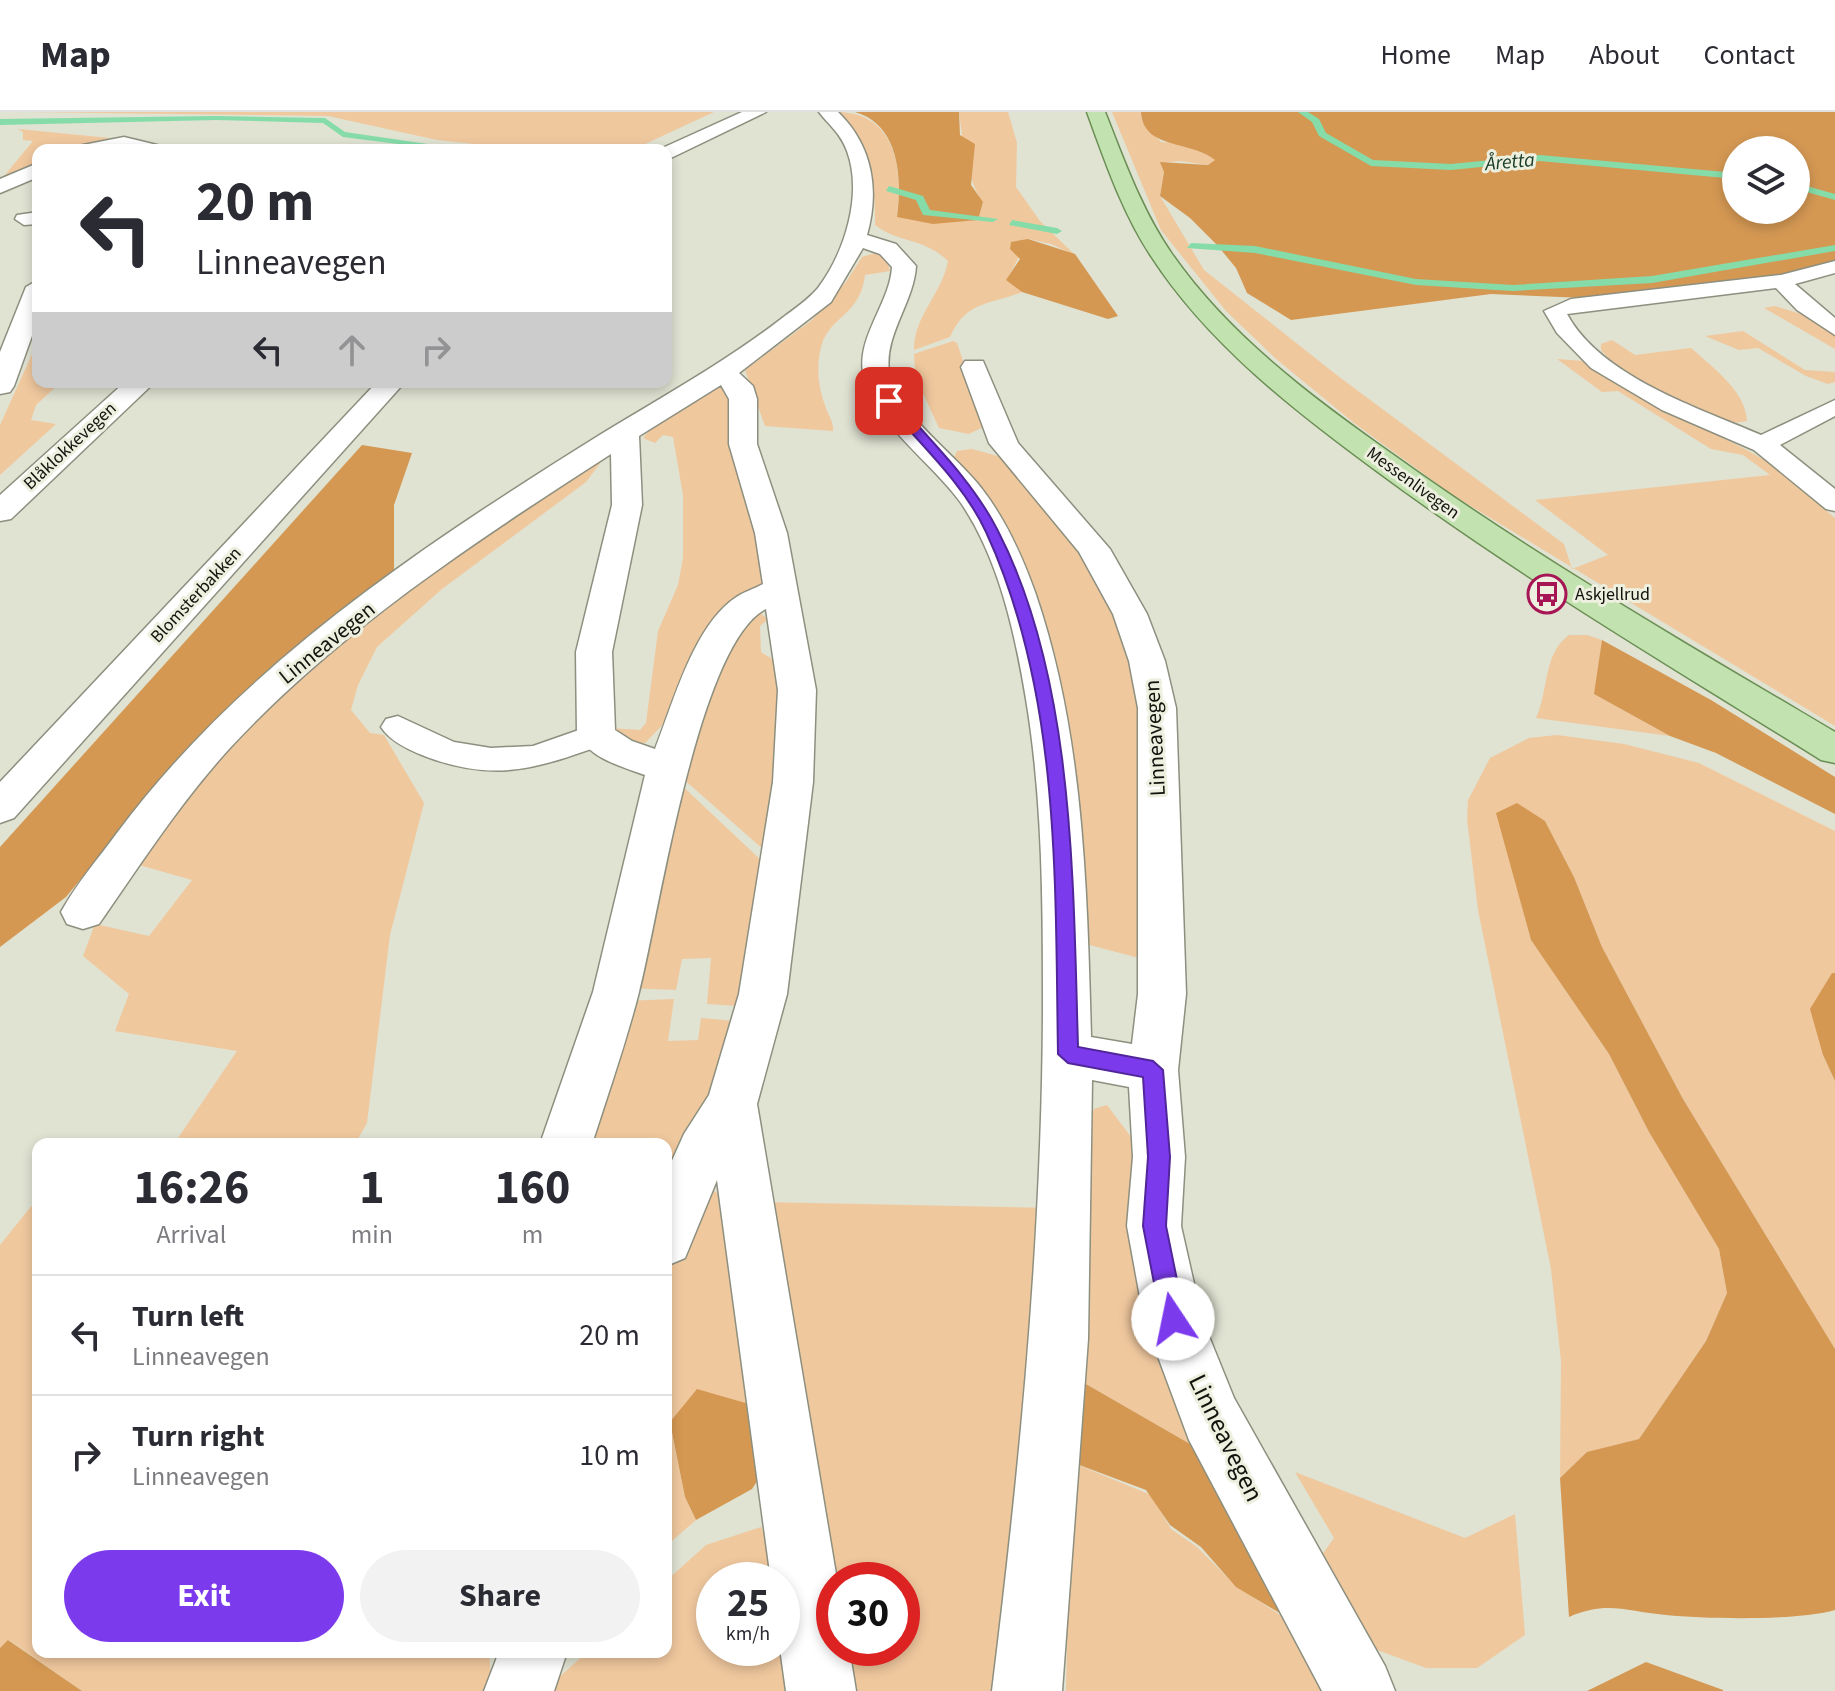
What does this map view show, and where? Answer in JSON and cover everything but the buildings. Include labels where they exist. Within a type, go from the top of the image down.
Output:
[{"type":"main road","name":"Messenlivegen","points":[[1096,112],[1137,217],[1162,255],[1205,308],[1286,386],[1366,449],[1482,532],[1835,750]]},
{"type":"street","points":[[672,150],[757,112]]},
{"type":"street","name":"Linneavegen","points":[[83,912],[154,812],[235,720],[318,646],[417,572],[625,433],[724,374],[825,295],[850,256],[863,213],[864,192],[856,156],[844,128],[828,112]]},
{"type":"street","points":[[0,187],[32,172]]},
{"type":"street","points":[[855,238],[888,249],[904,266],[900,295],[876,350],[877,373],[889,401],[971,495],[993,532],[1031,633],[1045,700],[1064,859],[1068,1054],[1063,1278],[1027,1691]]},
{"type":"street","points":[[3,372],[32,309]]},
{"type":"street","name":"Linneavegen","points":[[974,367],[993,421],[984,445],[1081,533],[1112,578],[1152,671],[1157,708],[1162,994],[1153,1070],[1159,1157],[1154,1226],[1173,1319],[1211,1418],[1360,1691]]},
{"type":"street","points":[[672,1224],[702,1151],[732,1104],[763,994],[793,782],[797,690],[782,588],[771,533],[743,444],[743,399],[739,386],[724,374]]},
{"type":"street","name":"Blåklokkevegen","points":[[0,512],[107,410],[134,388]]},
{"type":"street","name":"Blomsterbakken","points":[[0,808],[386,388]]},
{"type":"street","points":[[625,433],[627,505],[594,652],[596,735],[618,751],[667,768]]},
{"type":"street","points":[[918,434],[984,445]]},
{"type":"street","points":[[568,1138],[616,992],[667,768],[712,651],[729,623],[747,605],[782,588]]},
{"type":"street","points":[[1068,1054],[1153,1070]]},
{"type":"street","points":[[732,1104],[821,1691]]},
{"type":"street","points":[[519,1691],[531,1658]]},
{"type":"lane","points":[[1835,267],[1781,281],[1571,305],[1555,311],[1560,327],[1568,335],[1620,375],[1663,401],[1762,444],[1835,503]]},
{"type":"lane","points":[[1781,281],[1804,306],[1835,328]]},
{"type":"lane","points":[[1762,444],[1835,407]]},
{"type":"lane","points":[[398,727],[418,742],[460,757],[525,759],[596,735]]},
{"type":"shaded area","points":[[27,112],[714,112],[645,144],[475,144],[437,140],[328,116]]},
{"type":"shaded area","points":[[836,112],[856,114],[883,132],[896,162],[897,216],[977,220],[983,203],[969,170],[959,112],[1008,112],[1017,143],[1016,187],[1040,221],[1075,255],[1051,244],[1028,239],[1007,280],[1022,292],[971,310],[956,325],[950,337],[914,350],[918,326],[948,261],[930,248],[875,225],[872,179],[864,148],[857,134]]},
{"type":"shaded area","points":[[855,112],[959,112],[960,135],[975,144],[971,185],[983,202],[978,220],[933,224],[897,217],[899,186],[895,155],[881,129]]},
{"type":"shaded area","points":[[1112,112],[1141,112],[1142,121],[1161,142],[1190,146],[1215,160],[1208,165],[1180,161],[1161,163],[1164,172],[1160,196],[1204,270],[1338,376],[1564,544],[1571,567],[1454,496],[1354,423],[1275,358],[1226,311],[1161,230]]},
{"type":"shaded area","points":[[1141,112],[1835,112],[1835,262],[1771,278],[1585,298],[1491,294],[1291,320],[1247,293],[1236,268],[1218,246],[1190,218],[1160,196],[1164,172],[1160,162],[1208,165],[1215,160],[1150,133]]},
{"type":"shaded area","points":[[18,129],[110,138],[89,144],[32,144],[32,165],[0,181],[33,141],[23,140],[23,132]]},
{"type":"shaded area","points":[[1028,239],[1075,254],[1118,316],[1108,319],[1022,292],[1006,280],[1020,259],[1010,249],[1011,242]]},
{"type":"shaded area","points":[[875,253],[886,258],[890,271],[865,275],[858,299],[831,328],[821,347],[820,385],[833,431],[765,426],[745,370],[812,320],[846,282],[862,257]]},
{"type":"shaded area","points":[[1775,306],[1808,316],[1835,335],[1835,349],[1764,308]]},
{"type":"shaded area","points":[[1743,331],[1805,370],[1835,372],[1835,382],[1828,384],[1806,376],[1758,348],[1739,350],[1705,336]]},
{"type":"shaded area","points":[[1612,340],[1635,355],[1691,348],[1734,390],[1741,400],[1747,421],[1713,419],[1655,391],[1601,350],[1601,344]]},
{"type":"shaded area","points":[[953,341],[957,343],[985,426],[969,434],[939,428],[916,378],[892,379],[893,373],[915,371],[914,354]]},
{"type":"shaded area","points":[[32,354],[32,388],[54,388],[36,405],[31,420],[56,424],[0,475],[0,425]]},
{"type":"shaded area","points":[[1557,359],[1584,361],[1676,415],[1745,449],[1771,464],[1835,518],[1835,726],[1574,568],[1608,555],[1535,500],[1770,475],[1743,455],[1711,449],[1618,391],[1602,392]]},
{"type":"shaded area","points":[[722,385],[733,404],[734,449],[766,582],[721,608],[675,712],[645,743],[622,741],[610,728],[640,730],[646,723],[658,631],[678,585],[683,558],[683,495],[673,437],[663,435],[655,443],[643,438],[651,428],[714,386]]},
{"type":"shaded area","points":[[362,445],[412,453],[394,505],[394,572],[166,775],[66,897],[0,947],[0,847]]},
{"type":"shaded area","points":[[972,449],[1001,457],[1072,540],[1107,589],[1140,676],[1139,958],[1082,943],[1067,768],[960,465],[954,457],[957,451]]},
{"type":"shaded area","points":[[604,453],[604,458],[586,482],[442,589],[377,647],[358,685],[351,710],[370,733],[384,735],[424,803],[390,935],[367,1123],[358,1138],[178,1138],[237,1051],[115,1031],[129,994],[83,956],[95,924],[149,936],[192,880],[132,863],[242,726],[385,602]]},
{"type":"shaded area","points":[[757,611],[768,619],[760,626],[761,652],[777,662],[778,686],[764,850],[680,776],[726,653]]},
{"type":"shaded area","points":[[1569,635],[1587,635],[1602,640],[1595,694],[1670,736],[1536,718],[1551,662]]},
{"type":"shaded area","points":[[1602,640],[1711,700],[1835,777],[1835,814],[1716,753],[1670,736],[1594,694]]},
{"type":"shaded area","points":[[1557,735],[1624,744],[1699,763],[1835,831],[1835,973],[1832,973],[1823,1055],[1835,1081],[1835,1349],[1683,1099],[1602,947],[1574,877],[1545,821],[1497,813],[1531,940],[1609,1054],[1649,1132],[1719,1249],[1727,1293],[1706,1341],[1639,1439],[1587,1453],[1560,1478],[1561,1361],[1551,1269],[1478,910],[1467,819],[1468,800],[1490,758],[1529,738]]},
{"type":"shaded area","points":[[677,781],[763,862],[738,1006],[707,1004],[711,958],[682,959],[676,990],[627,988]]},
{"type":"shaded area","points":[[1517,803],[1545,821],[1574,877],[1602,947],[1683,1099],[1835,1349],[1835,1610],[1798,1616],[1727,1618],[1607,1608],[1569,1617],[1560,1478],[1587,1452],[1639,1439],[1706,1341],[1727,1293],[1719,1249],[1649,1132],[1609,1054],[1531,940],[1496,813]]},
{"type":"shaded area","points":[[1832,973],[1835,973],[1835,1081],[1823,1055],[1810,1009]]},
{"type":"shaded area","points":[[674,999],[668,1041],[698,1040],[701,1018],[735,1021],[720,1078],[672,1172],[672,1138],[583,1138],[624,1001]]},
{"type":"shaded area","points":[[1107,1105],[1131,1137],[1139,1281],[1158,1361],[1197,1448],[1079,1380],[1089,1121],[1094,1109]]},
{"type":"shaded area","points":[[710,1189],[720,1194],[728,1229],[749,1404],[672,1422],[672,1253],[694,1197]]},
{"type":"shaded area","points":[[762,1202],[1049,1208],[1003,1691],[835,1691],[831,1666],[920,1666],[920,1562],[816,1564]]},
{"type":"shaded area","points":[[32,1205],[32,1656],[9,1640],[0,1648],[0,1245]]},
{"type":"shaded area","points":[[1079,1380],[1197,1448],[1288,1618],[1236,1587],[1201,1547],[1170,1525],[1146,1490],[1074,1463]]},
{"type":"shaded area","points":[[697,1389],[749,1404],[763,1472],[752,1489],[696,1520],[685,1497],[672,1420]]},
{"type":"shaded area","points":[[672,1432],[685,1497],[696,1520],[672,1541]]},
{"type":"shaded area","points":[[1071,1462],[1151,1495],[1171,1529],[1197,1547],[1235,1585],[1292,1623],[1329,1691],[1066,1691]]},
{"type":"shaded area","points":[[1295,1472],[1465,1538],[1515,1514],[1525,1635],[1477,1668],[1426,1668],[1361,1644],[1311,1570],[1334,1538]]},
{"type":"shaded area","points":[[761,1527],[773,1562],[696,1562],[696,1666],[783,1666],[785,1691],[549,1691],[555,1681],[580,1658],[672,1658],[672,1576],[706,1545]]},
{"type":"shaded area","points":[[8,1640],[82,1691],[0,1691],[0,1648]]},
{"type":"shaded area","points":[[35,1658],[489,1658],[492,1691],[82,1691]]},
{"type":"shaded area","points":[[1646,1662],[1723,1690],[1723,1691],[1587,1691]]},
{"type":"waterway","name":"Åretta","points":[[1302,112],[1316,121],[1322,134],[1371,163],[1451,167],[1540,158],[1722,175]]},
{"type":"waterway","points":[[0,122],[216,118],[325,121],[343,134],[419,144]]},
{"type":"waterway","points":[[889,189],[920,198],[926,213],[993,219]]},
{"type":"waterway","name":"Åretta","points":[[1810,190],[1835,197]]},
{"type":"waterway","points":[[1012,223],[1057,231]]},
{"type":"waterway","points":[[1191,246],[1255,249],[1365,274],[1416,282],[1513,288],[1652,280],[1835,248]]},
{"type":"place","name":"Askjellrud","points":[[1547,594]]},
{"type":"route","points":[[889,401],[971,495],[993,532],[1031,633],[1045,700],[1064,859],[1068,1054],[1153,1070],[1159,1157],[1154,1226],[1173,1319]]}]
